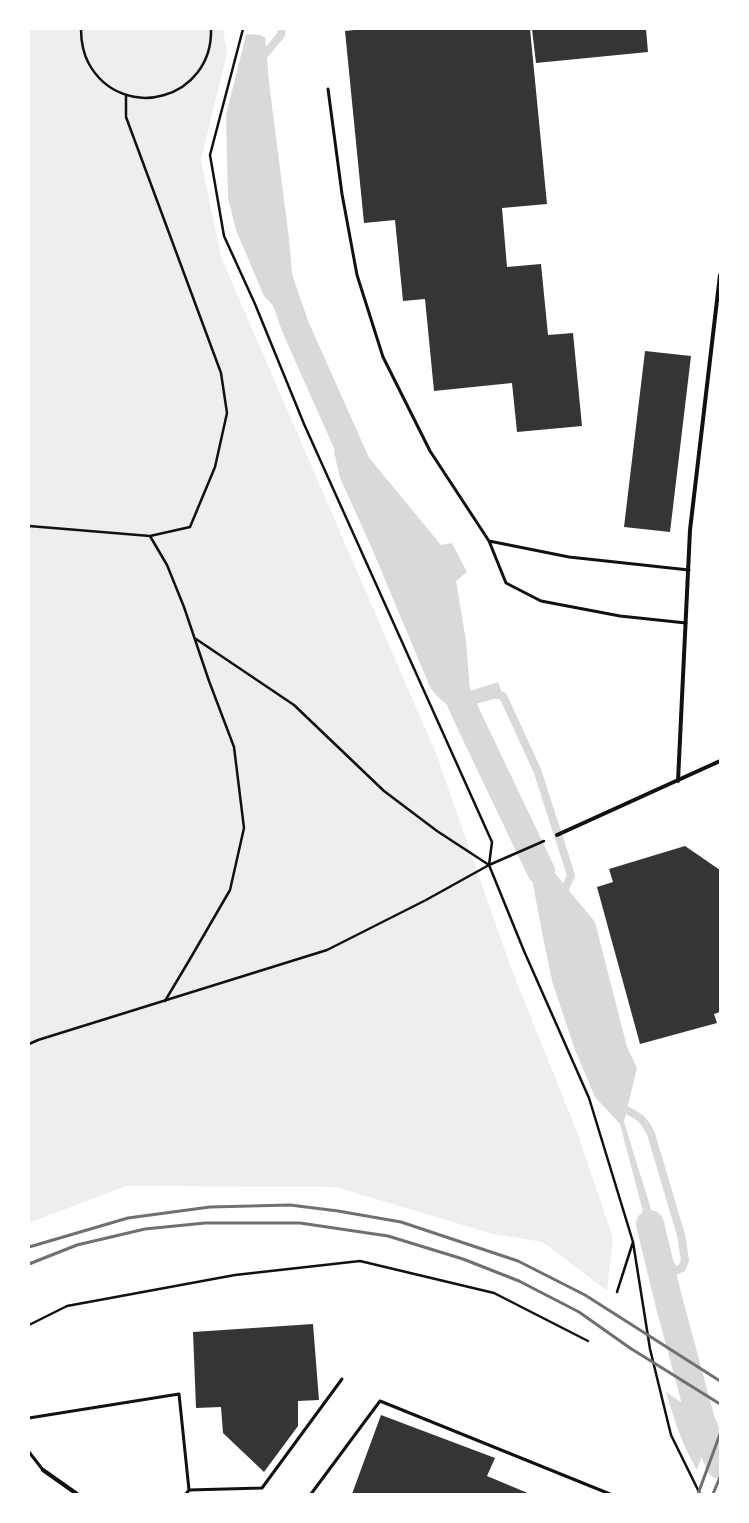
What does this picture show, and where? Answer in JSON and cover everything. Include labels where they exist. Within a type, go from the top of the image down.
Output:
[{"type":"street","points":[[678,781],[690,530],[720,275]]},
{"type":"street","points":[[557,835],[720,761]]},
{"type":"street","points":[[43,1470],[77,1494]]},
{"type":"lane","points":[[328,89],[342,194],[357,275],[383,358],[430,451],[489,541],[506,583],[541,601],[620,616],[686,623]]},
{"type":"lane","points":[[489,541],[569,557],[689,570]]},
{"type":"lane","points":[[189,1490],[262,1488],[342,1379]]},
{"type":"lane","points":[[29,1418],[179,1394],[189,1490],[186,1494]]},
{"type":"lane","points":[[311,1494],[380,1401],[610,1494]]},
{"type":"lane","points":[[29,1452],[43,1470]]},
{"type":"path","points":[[81,29],[85,56],[95,74],[109,86],[126,95],[146,98],[164,96],[182,88],[196,75],[207,59],[212,40],[211,29]]},
{"type":"path","points":[[243,29],[210,155],[224,236],[255,304],[304,424],[492,842],[489,865],[524,950],[589,1098],[633,1242],[650,1349],[671,1435],[700,1494]]},
{"type":"path","points":[[29,526],[150,536],[190,527],[215,467],[228,413],[221,373],[126,117],[126,95]]},
{"type":"path","points":[[150,536],[167,565],[184,607],[209,681],[234,747],[244,828],[230,890],[164,1001]]},
{"type":"path","points":[[195,638],[294,705],[384,791],[437,831],[489,865]]},
{"type":"path","points":[[29,1044],[327,950],[426,900],[489,865],[557,835]]},
{"type":"path","points":[[617,1292],[633,1242]]},
{"type":"path","points":[[29,1325],[67,1306],[235,1275],[360,1261],[494,1294],[588,1341]]},
{"type":"shaded area","points":[[29,29],[223,29],[227,53],[201,160],[221,257],[437,756],[510,965],[577,1132],[613,1238],[607,1291],[543,1242],[493,1234],[336,1187],[126,1186],[29,1223]]},
{"type":"shaded area","points":[[251,29],[265,36],[269,82],[289,239],[293,283],[292,318],[282,315],[264,296],[236,230],[228,198],[226,115],[246,35]]},
{"type":"shaded area","points":[[341,428],[366,454],[441,545],[452,543],[467,572],[456,581],[466,641],[470,691],[498,682],[503,696],[469,706],[464,710],[454,708],[445,703],[430,687],[370,544],[340,478],[334,452]]},
{"type":"shaded area","points":[[524,836],[595,922],[627,1047],[637,1068],[624,1122],[664,1251],[681,1273],[651,1257],[651,1242],[620,1124],[595,1097],[575,1050],[552,981]]},
{"type":"shaded area","points":[[666,1392],[714,1424],[697,1470],[675,1422]]},
{"type":"pier","points":[[248,29],[260,29],[267,38],[260,35],[244,34]]},
{"type":"pier","points":[[526,835],[539,851],[526,856],[522,837]]},
{"type":"pier","points":[[664,1390],[667,1390],[716,1423],[697,1472],[714,1424]]},
{"type":"building","points":[[363,29],[530,29],[547,204],[502,208],[507,267],[541,264],[548,335],[573,333],[582,426],[517,432],[512,383],[434,391],[425,299],[403,301],[395,220],[364,223],[345,31]]},
{"type":"building","points":[[532,29],[646,29],[648,52],[536,63]]},
{"type":"building","points":[[645,351],[691,356],[670,532],[624,527]]},
{"type":"building","points":[[685,846],[720,870],[720,1012],[714,1014],[717,1023],[640,1044],[597,887],[613,882],[609,869]]},
{"type":"building","points":[[313,1324],[319,1400],[298,1401],[298,1426],[264,1472],[223,1433],[221,1407],[196,1408],[193,1332]]},
{"type":"building","points":[[381,1415],[495,1458],[487,1476],[530,1494],[352,1494]]},
{"type":"waterway","points":[[260,60],[281,35],[282,29]]},
{"type":"waterway","points":[[280,282],[295,326],[356,463]]},
{"type":"waterway","points":[[449,675],[541,871]]},
{"type":"waterway","points":[[492,694],[503,696],[537,770],[571,875],[566,887],[559,895]]},
{"type":"waterway","points":[[618,1106],[638,1116],[645,1123],[651,1134],[681,1235],[685,1260],[682,1268],[663,1276]]},
{"type":"waterway","points":[[650,1224],[701,1421],[720,1465]]},
{"type":"railway","points":[[29,1247],[128,1218],[210,1207],[290,1205],[338,1211],[401,1222],[518,1261],[585,1295],[720,1381]]},
{"type":"railway","points":[[29,1264],[77,1245],[145,1229],[205,1223],[300,1223],[388,1236],[463,1259],[519,1281],[579,1312],[630,1348],[720,1404]]},
{"type":"railway","points":[[698,1494],[720,1434]]},
{"type":"railway","points":[[713,1494],[720,1477]]}]
